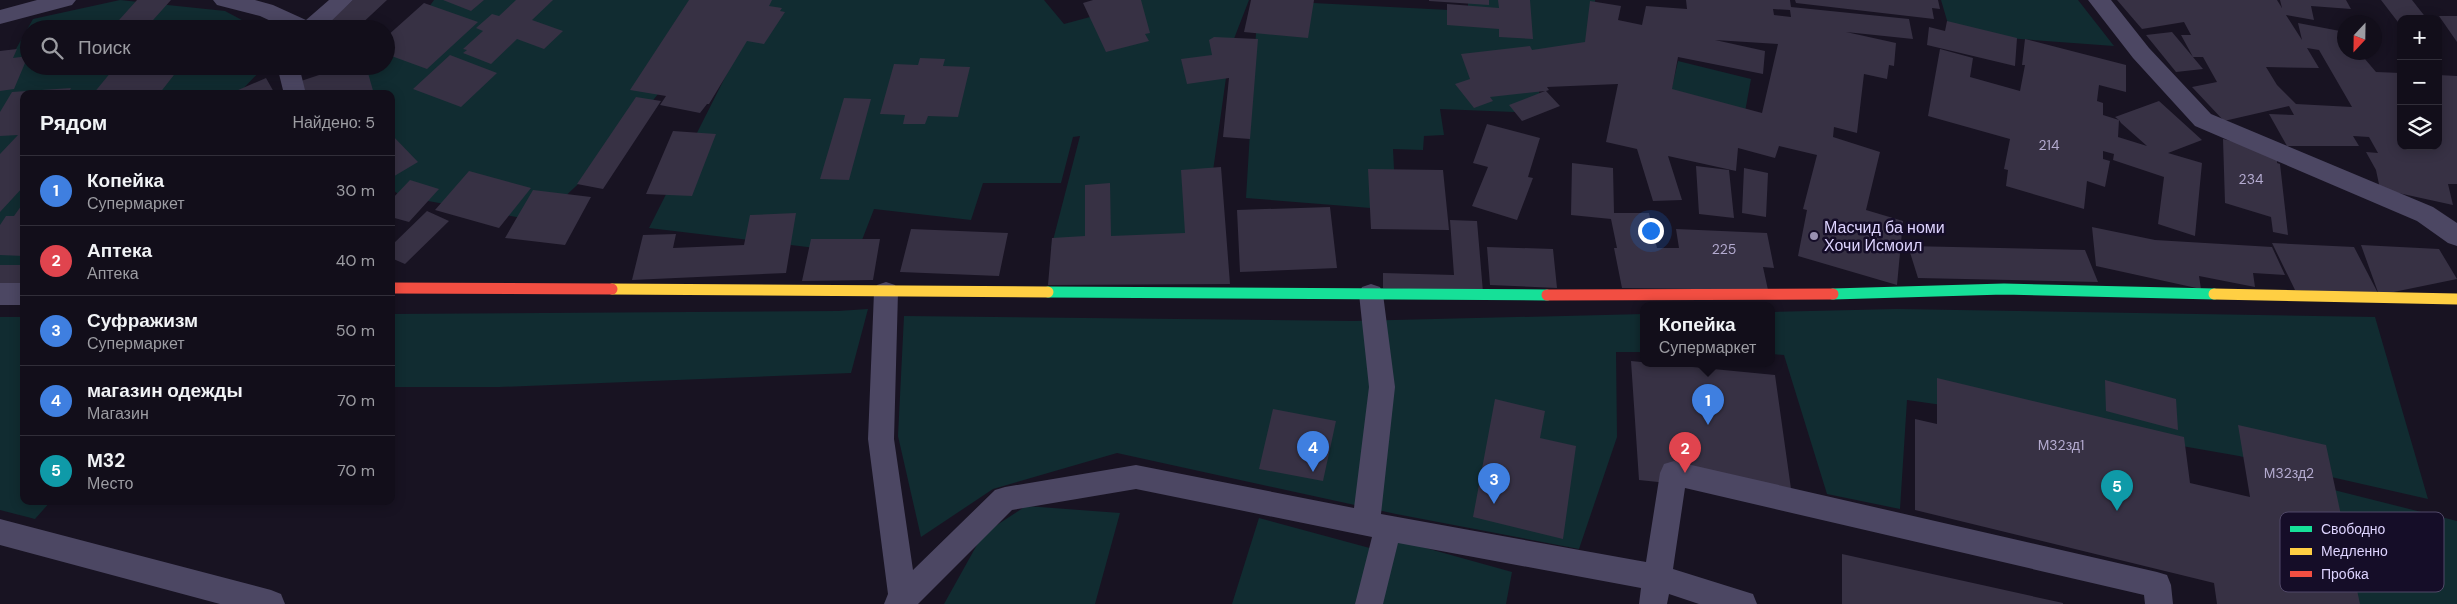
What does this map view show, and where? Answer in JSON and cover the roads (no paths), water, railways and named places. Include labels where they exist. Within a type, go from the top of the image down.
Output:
[{"type":"street","points":[[395,288],[1775,296],[2004,289],[2457,299]]},
{"type":"street","points":[[0,294],[20,294]]},
{"type":"lane","points":[[0,17],[26,6],[64,0]]},
{"type":"lane","points":[[224,0],[266,10],[288,20]]},
{"type":"lane","points":[[319,20],[342,0]]},
{"type":"lane","points":[[2099,0],[2141,53],[2203,120],[2425,214],[2457,236]]},
{"type":"lane","points":[[290,75],[294,90]]},
{"type":"lane","points":[[886,292],[881,440],[901,601]]},
{"type":"lane","points":[[1369,604],[1377,525],[1382,387],[1371,294]]},
{"type":"lane","points":[[1654,590],[1674,473],[2157,585],[2159,604]]},
{"type":"lane","points":[[901,601],[1005,499],[1136,477],[1377,525],[1654,590],[1743,604]]},
{"type":"lane","points":[[0,532],[271,604]]},
{"type":"place","name":"Масчид ба номи Хочи Исмоил","points":[[1814,236]]},
{"type":"place","name":"Копейка","points":[[1708,425]]},
{"type":"place","name":"магазин одежды","points":[[1313,472]]},
{"type":"place","name":"Аптека","points":[[1685,473]]},
{"type":"place","name":"Суфражизм","points":[[1494,504]]},
{"type":"place","name":"М32","points":[[2117,511]]}]
